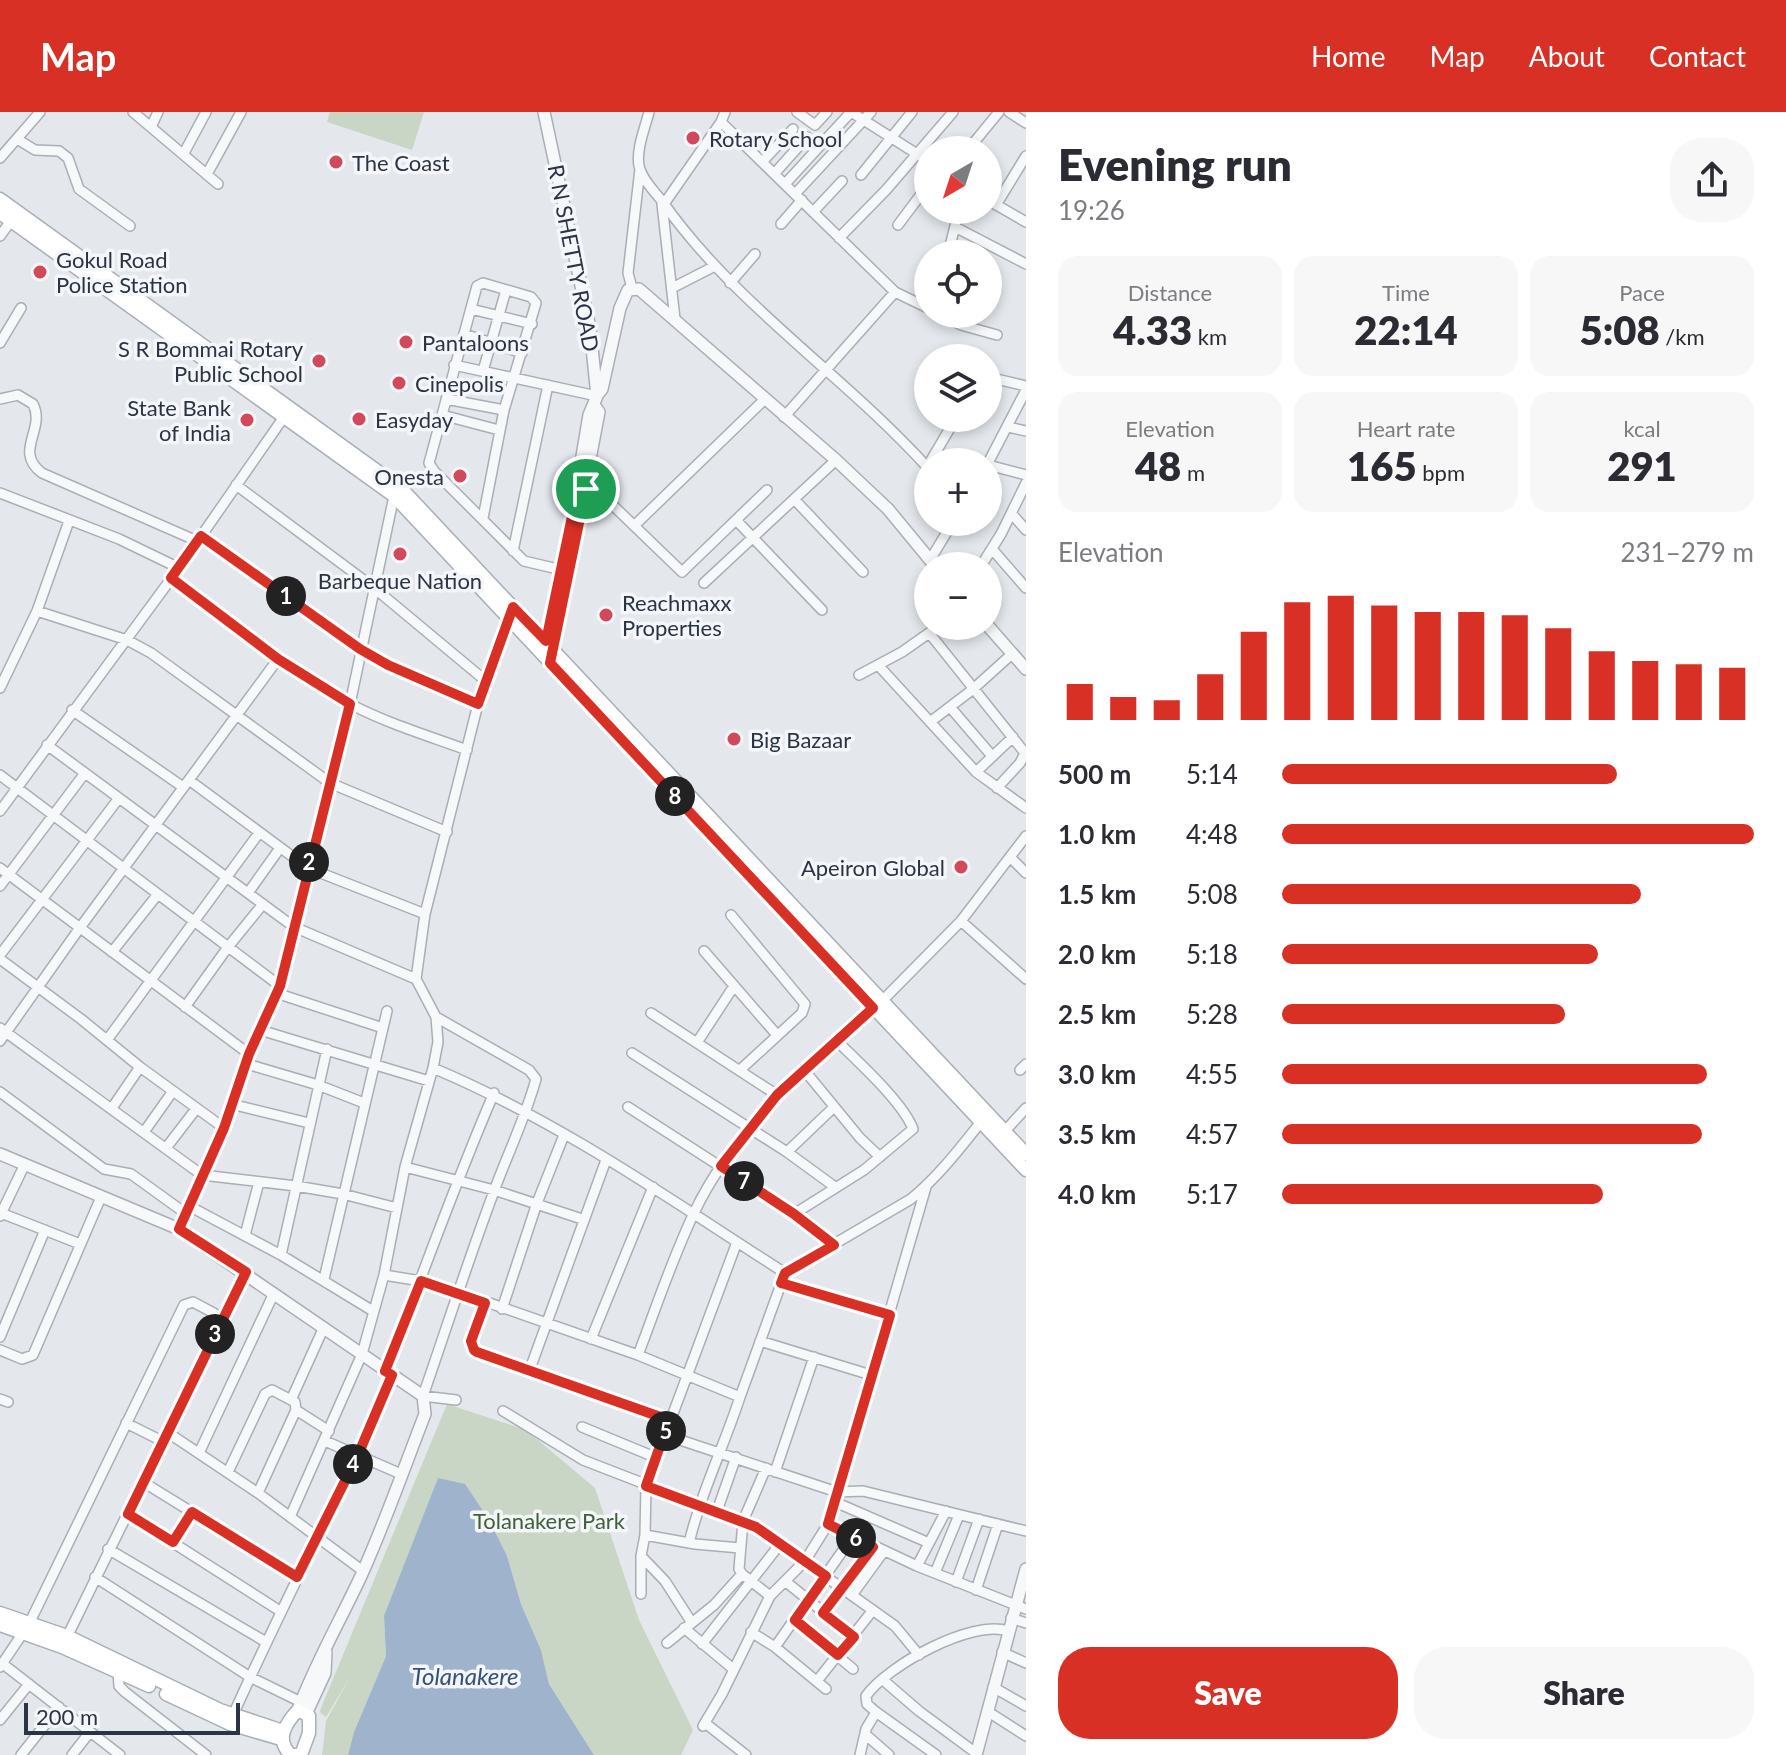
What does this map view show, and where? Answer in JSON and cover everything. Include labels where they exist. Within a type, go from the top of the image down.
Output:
[{"type":"main road","points":[[0,199],[9,215],[287,412],[401,488],[548,652],[985,1118],[1026,1170]]},
{"type":"main road","points":[[287,412],[394,496],[511,612]]},
{"type":"main road","points":[[985,1118],[1005,1131],[1026,1154]]},
{"type":"main road","points":[[0,1613],[26,1629]]},
{"type":"main road","points":[[0,1625],[26,1629],[64,1641],[150,1678],[233,1715],[286,1747],[301,1755],[309,1733],[309,1716],[302,1708],[286,1747]]},
{"type":"main road","points":[[64,1641],[118,1672],[286,1747]]},
{"type":"street","points":[[0,158],[40,112]]},
{"type":"street","points":[[133,112],[218,184]]},
{"type":"street","points":[[151,127],[158,112]]},
{"type":"street","points":[[184,153],[206,112]]},
{"type":"street","points":[[207,174],[241,112]]},
{"type":"street","name":"R N SHETTY ROAD","points":[[544,112],[590,328],[599,412],[548,652]]},
{"type":"street","points":[[632,288],[628,273],[639,155],[649,112]]},
{"type":"street","points":[[797,112],[815,125],[827,112]]},
{"type":"street","points":[[785,184],[851,112],[868,116],[914,151]]},
{"type":"street","points":[[861,175],[912,112]]},
{"type":"street","points":[[933,136],[953,112]]},
{"type":"street","points":[[979,136],[999,112]]},
{"type":"street","points":[[1009,112],[1026,123]]},
{"type":"street","points":[[781,224],[799,197],[868,116]]},
{"type":"street","points":[[675,319],[662,203],[723,117],[762,162],[839,238],[895,292],[914,301]]},
{"type":"street","points":[[762,162],[793,129]]},
{"type":"street","points":[[774,174],[807,137]]},
{"type":"street","points":[[17,139],[35,150],[59,151],[68,158],[79,189],[130,226]]},
{"type":"street","points":[[1002,191],[1022,170],[1026,156]]},
{"type":"street","points":[[839,238],[914,158]]},
{"type":"street","points":[[640,169],[662,203],[713,267],[914,451]]},
{"type":"street","points":[[813,212],[842,181]]},
{"type":"street","points":[[898,225],[914,204]]},
{"type":"street","points":[[1002,208],[1026,222]]},
{"type":"street","points":[[0,236],[9,215]]},
{"type":"street","points":[[952,240],[956,224]]},
{"type":"street","points":[[955,227],[1026,264]]},
{"type":"street","points":[[730,283],[755,254]]},
{"type":"street","points":[[672,288],[713,267]]},
{"type":"street","points":[[483,518],[499,430],[532,324],[535,299],[479,284],[429,463],[513,551],[529,564],[563,577]]},
{"type":"street","points":[[454,365],[548,385],[596,400],[602,389],[620,308],[625,294],[632,288]]},
{"type":"street","points":[[632,288],[644,292],[836,460],[888,509],[924,552]]},
{"type":"street","points":[[483,371],[506,290]]},
{"type":"street","points":[[784,417],[895,292]]},
{"type":"street","points":[[0,343],[21,308]]},
{"type":"street","points":[[471,309],[532,324]]},
{"type":"street","points":[[972,328],[997,335]]},
{"type":"street","points":[[464,334],[522,353]]},
{"type":"street","points":[[997,448],[1026,388],[1002,381]]},
{"type":"street","points":[[513,551],[548,385]]},
{"type":"street","points":[[0,399],[18,395],[33,404],[37,418],[28,454],[30,462],[42,473],[199,539],[360,649],[388,665],[478,704]]},
{"type":"street","points":[[446,399],[504,410]]},
{"type":"street","points":[[638,522],[765,399]]},
{"type":"street","points":[[0,811],[179,568],[287,412]]},
{"type":"street","points":[[442,415],[499,430]]},
{"type":"street","points":[[1008,427],[1026,431]]},
{"type":"street","points":[[704,583],[836,460]]},
{"type":"street","points":[[1002,468],[1026,475]]},
{"type":"street","points":[[583,482],[596,489],[682,572],[767,490]]},
{"type":"street","points":[[990,552],[1026,483]]},
{"type":"street","points":[[236,485],[373,587],[487,682]]},
{"type":"street","points":[[0,493],[119,539],[179,568]]},
{"type":"street","points":[[179,1229],[224,1128],[248,1059],[278,989],[350,704],[394,496]]},
{"type":"street","points":[[794,499],[863,572]]},
{"type":"street","points":[[1012,514],[1026,530]]},
{"type":"street","points":[[736,520],[822,610]]},
{"type":"street","points":[[0,688],[37,611],[69,521]]},
{"type":"street","points":[[992,549],[1026,588]]},
{"type":"street","points":[[171,578],[278,659],[350,704],[383,720],[467,750]]},
{"type":"street","points":[[37,611],[127,640],[151,653],[330,783],[447,832]]},
{"type":"street","points":[[290,1517],[362,1354],[384,1275],[405,1167],[433,1068],[439,1028],[416,979],[425,914],[478,704],[511,612]]},
{"type":"street","points":[[859,675],[920,640]]},
{"type":"street","points":[[934,640],[1022,748],[1024,758],[997,788]]},
{"type":"street","points":[[1000,640],[1026,669]]},
{"type":"street","points":[[930,722],[1012,654]]},
{"type":"street","points":[[278,659],[2,1034],[112,1108],[202,1175],[296,1186],[397,1208]]},
{"type":"street","points":[[878,665],[976,772],[1026,808]]},
{"type":"street","points":[[950,707],[992,756]]},
{"type":"street","points":[[72,710],[186,783],[308,868],[425,914]]},
{"type":"street","points":[[976,772],[1013,737]]},
{"type":"street","points":[[47,745],[294,927],[416,979]]},
{"type":"street","points":[[0,886],[4,871],[53,816],[85,773]]},
{"type":"street","points":[[0,775],[228,947],[278,989],[383,1028]]},
{"type":"street","points":[[119,798],[0,957],[140,1067],[224,1128]]},
{"type":"street","points":[[107,1040],[192,920],[259,833]]},
{"type":"street","points":[[638,1355],[694,1212],[721,1166],[777,1095],[878,1004],[961,921],[1026,836]]},
{"type":"street","points":[[248,893],[280,848]]},
{"type":"street","points":[[1011,858],[1026,873]]},
{"type":"street","points":[[4,871],[185,1007],[248,1059],[364,1103]]},
{"type":"street","points":[[112,952],[158,894]]},
{"type":"street","points":[[185,1007],[263,904]]},
{"type":"street","points":[[731,915],[805,1004],[802,1013],[740,1070]]},
{"type":"street","points":[[961,921],[1026,979]]},
{"type":"street","points":[[704,951],[777,1035]]},
{"type":"street","points":[[698,1041],[734,986]]},
{"type":"street","points":[[324,1279],[387,1011]]},
{"type":"street","points":[[651,1013],[777,1095]]},
{"type":"street","points":[[95,1577],[302,1708],[325,1673],[326,1652],[363,1571],[425,1414],[423,1396],[494,1190],[526,1111],[535,1075],[436,1017]]},
{"type":"street","points":[[260,1030],[429,1081]]},
{"type":"street","points":[[794,1214],[880,1157],[913,1129],[869,1073],[836,1040]]},
{"type":"street","points":[[281,1255],[327,1049]]},
{"type":"street","points":[[632,1053],[787,1152],[835,1187]]},
{"type":"street","points":[[112,1108],[140,1067]]},
{"type":"street","points":[[433,1068],[494,1093],[653,1187],[737,1242],[783,1278],[890,1315]]},
{"type":"street","points":[[805,1071],[880,1157]]},
{"type":"street","points":[[144,1132],[173,1091]]},
{"type":"street","points":[[0,1092],[104,1169],[131,1174],[187,1210],[245,1235],[324,1279],[373,1311]]},
{"type":"street","points":[[233,1715],[280,1611],[358,1455],[456,1180],[494,1093]]},
{"type":"street","points":[[231,1104],[309,1123]]},
{"type":"street","points":[[628,1107],[794,1214],[834,1245]]},
{"type":"street","points":[[787,1152],[834,1107]]},
{"type":"street","points":[[1005,1131],[1026,1108]]},
{"type":"street","points":[[166,1148],[196,1109]]},
{"type":"street","points":[[689,1543],[698,1506],[722,1452],[783,1278],[911,1199],[926,1187],[985,1118]]},
{"type":"street","points":[[502,1309],[537,1203],[564,1135]]},
{"type":"street","points":[[0,1154],[179,1229],[423,1396],[456,1400]]},
{"type":"street","points":[[530,1369],[606,1160]]},
{"type":"street","points":[[24,1166],[0,1215],[80,1244]]},
{"type":"street","points":[[405,1167],[494,1190],[582,1219]]},
{"type":"street","points":[[245,1235],[259,1182]]},
{"type":"street","points":[[591,1339],[653,1187]]},
{"type":"street","points":[[746,1755],[704,1725],[770,1596],[805,1561],[828,1524],[926,1187]]},
{"type":"street","points":[[0,1350],[22,1359],[33,1355],[101,1197]]},
{"type":"street","points":[[0,1337],[45,1230]]},
{"type":"street","points":[[641,1594],[646,1486],[737,1242]]},
{"type":"street","points":[[64,1641],[246,1272]]},
{"type":"street","points":[[384,1275],[421,1281],[458,1292],[638,1355],[740,1397]]},
{"type":"street","points":[[199,1453],[274,1293]]},
{"type":"street","points":[[120,1755],[1,1665],[26,1629],[184,1305],[193,1302],[223,1318]]},
{"type":"street","points":[[485,1303],[471,1341],[474,1350],[669,1420]]},
{"type":"street","points":[[258,1493],[324,1327]]},
{"type":"street","points":[[760,1341],[871,1375]]},
{"type":"street","points":[[770,1596],[739,1569],[743,1521],[771,1470],[814,1357]]},
{"type":"street","points":[[228,1472],[265,1394],[272,1390],[294,1405],[327,1436],[358,1455],[401,1474]]},
{"type":"street","points":[[503,1411],[583,1460],[756,1527],[895,1626],[919,1655]]},
{"type":"street","points":[[126,1423],[164,1436],[199,1453],[363,1571]]},
{"type":"street","points":[[582,1427],[657,1458]]},
{"type":"street","points":[[665,1435],[771,1470],[836,1497],[929,1543]]},
{"type":"street","points":[[717,1511],[736,1457]]},
{"type":"street","points":[[143,1482],[297,1577]]},
{"type":"street","points":[[836,1497],[863,1491],[1026,1531]]},
{"type":"street","points":[[917,1566],[946,1511]]},
{"type":"street","points":[[173,1542],[192,1512]]},
{"type":"street","points":[[128,1514],[280,1611]]},
{"type":"street","points":[[935,1573],[959,1515]]},
{"type":"street","points":[[956,1582],[979,1519]]},
{"type":"street","points":[[828,1524],[873,1547],[976,1590],[1017,1611],[1026,1623]]},
{"type":"street","points":[[976,1590],[998,1524]]},
{"type":"street","points":[[645,1535],[740,1548]]},
{"type":"street","points":[[775,1647],[853,1536]]},
{"type":"street","points":[[667,1643],[746,1578],[780,1544]]},
{"type":"street","points":[[823,1613],[873,1547]]},
{"type":"street","points":[[108,1549],[266,1642]]},
{"type":"street","points":[[852,1595],[884,1551]]},
{"type":"street","points":[[641,1556],[665,1581],[688,1625],[702,1644],[732,1668]]},
{"type":"street","points":[[883,1680],[976,1754],[1026,1569]]},
{"type":"street","points":[[702,1644],[746,1578]]},
{"type":"street","points":[[785,1581],[854,1637]]},
{"type":"street","points":[[817,1681],[873,1610]]},
{"type":"street","points":[[795,1620],[853,1669]]},
{"type":"street","points":[[936,1755],[876,1712],[867,1704],[866,1696],[906,1661],[919,1655],[977,1631],[992,1628],[1008,1631]]},
{"type":"street","points":[[751,1632],[775,1647],[826,1689]]},
{"type":"street","points":[[1002,1652],[1026,1663]]},
{"type":"street","points":[[118,1672],[119,1686],[125,1692],[206,1755]]},
{"type":"street","points":[[0,1720],[29,1684]]},
{"type":"street","points":[[993,1687],[1026,1706]]},
{"type":"street","points":[[21,1755],[59,1707]]},
{"type":"street","points":[[987,1711],[1026,1736]]},
{"type":"street","points":[[860,1755],[865,1734],[876,1712]]},
{"type":"street","points":[[72,1755],[90,1732]]},
{"type":"street","points":[[865,1734],[889,1755]]},
{"type":"green space","points":[[330,112],[424,112],[412,150],[327,122]]},
{"type":"green space","name":"Tolanakere Park","points":[[447,1404],[526,1430],[595,1488],[639,1620],[693,1730],[681,1755],[594,1755],[549,1684],[541,1650],[521,1604],[507,1556],[384,1616],[386,1656],[354,1732],[348,1755],[322,1755],[326,1721],[350,1677],[326,1717],[320,1712],[321,1708]]},
{"type":"water","name":"Tolanakere","points":[[438,1478],[465,1484],[489,1520],[507,1556],[521,1604],[541,1650],[549,1684],[594,1755],[348,1755],[354,1732],[386,1656],[384,1616]]},
{"type":"place","name":"Rotary School","points":[[693,138]]},
{"type":"place","name":"The Coast","points":[[336,162]]},
{"type":"place","name":"Gokul Road Police Station","points":[[40,272]]},
{"type":"place","name":"Pantaloons","points":[[406,342]]},
{"type":"place","name":"S R Bommai Rotary Public School","points":[[319,361]]},
{"type":"place","name":"Cinepolis","points":[[399,383]]},
{"type":"place","name":"Easyday","points":[[359,419]]},
{"type":"place","name":"State Bank of India","points":[[247,420]]},
{"type":"place","name":"Onesta","points":[[460,476]]},
{"type":"place","name":"Barbeque Nation","points":[[400,554]]},
{"type":"place","name":"Reachmaxx Properties","points":[[606,615]]},
{"type":"place","name":"Big Bazaar","points":[[734,739]]},
{"type":"place","name":"Apeiron Global","points":[[961,867]]},
{"type":"route","points":[[578,488],[586,489],[550,663],[873,1008],[777,1095],[721,1166],[794,1214],[834,1245],[785,1273],[781,1283],[890,1315],[828,1524],[873,1547],[823,1613],[854,1637],[838,1655],[795,1620],[826,1576],[756,1527],[646,1486],[669,1420],[477,1352],[471,1341],[485,1303],[421,1281],[385,1371],[392,1375],[358,1455],[297,1577],[192,1512],[173,1542],[128,1514],[246,1272],[179,1229],[224,1128],[249,1054],[280,986],[350,704],[278,659],[171,578],[201,536],[360,649],[388,665],[478,704],[513,607],[546,641],[578,488]]}]
